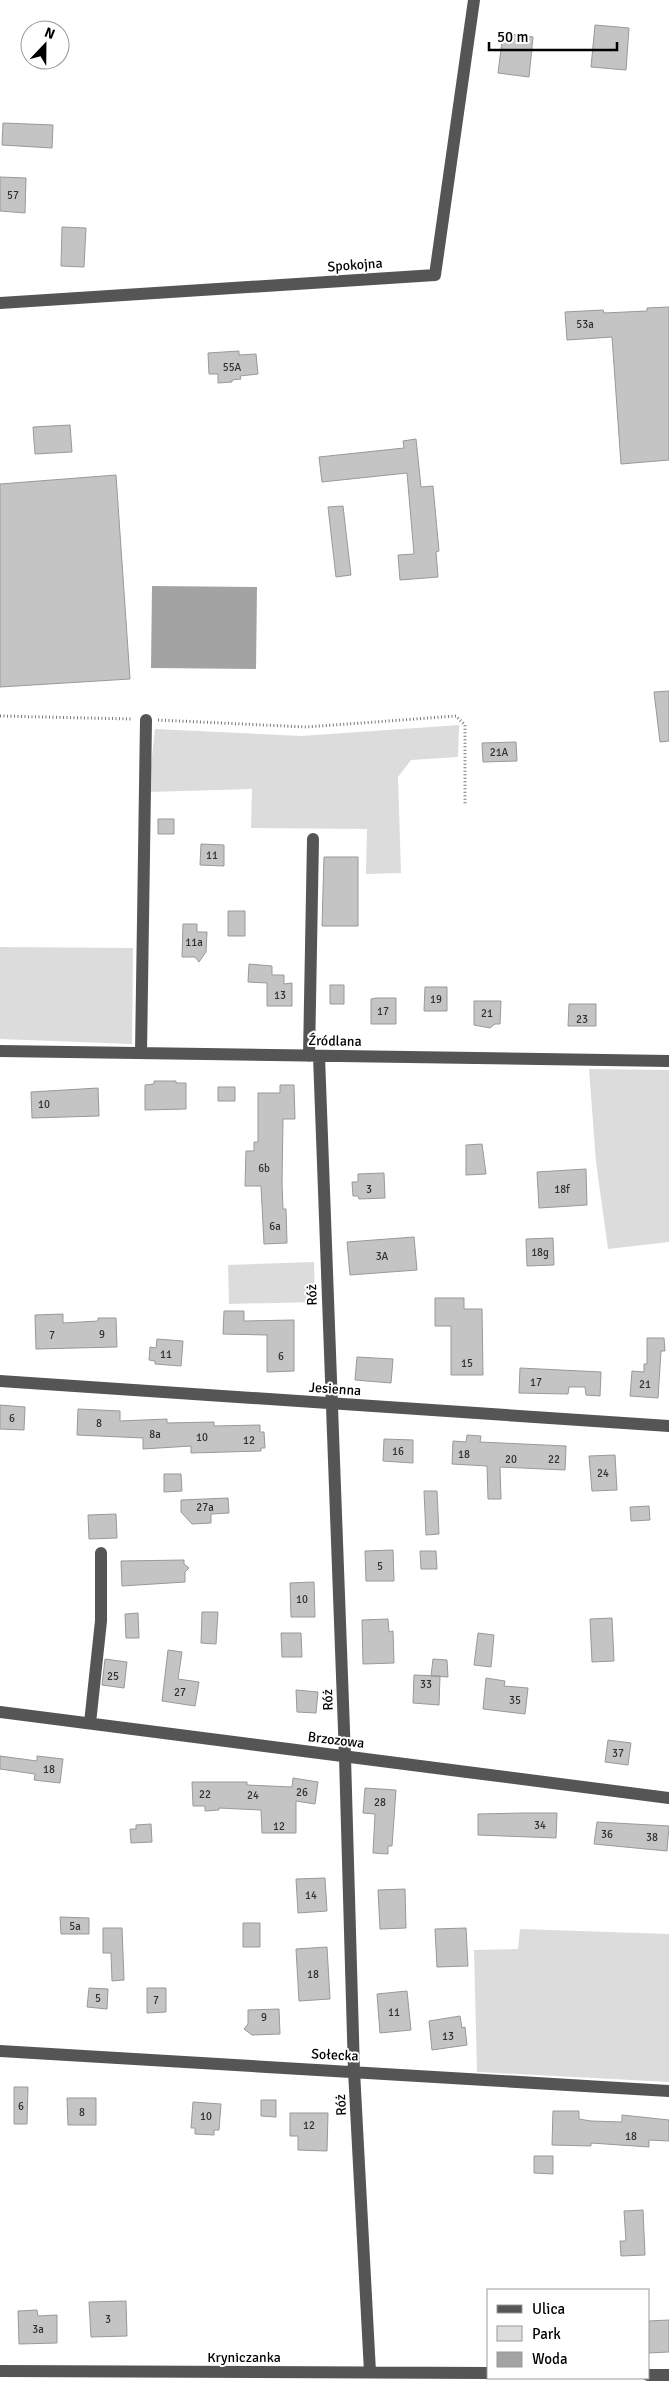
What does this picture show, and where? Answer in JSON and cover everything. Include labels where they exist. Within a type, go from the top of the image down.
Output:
[{"type":"street","name":"Spokojna","points":[[0,303],[435,276],[474,0]]},
{"type":"street","points":[[142,1053],[146,720]]},
{"type":"street","name":"Róż","points":[[313,839],[314,1056],[331,1404],[345,1757],[354,2071],[370,2372]]},
{"type":"street","name":"Źródlana","points":[[0,1051],[669,1061]]},
{"type":"street","name":"Jesienna","points":[[0,1381],[669,1426]]},
{"type":"street","points":[[90,1723],[102,1621],[101,1553]]},
{"type":"street","name":"Brzozowa","points":[[0,1712],[669,1798]]},
{"type":"street","name":"Sołecka","points":[[0,2051],[669,2091]]},
{"type":"street","name":"Kryniczanka","points":[[0,2371],[487,2373]]},
{"type":"street","points":[[649,2375],[669,2375]]},
{"type":"path","points":[[0,716],[306,727],[456,716],[465,725],[465,804]]},
{"type":"green space","points":[[459,725],[458,757],[411,760],[398,777],[401,873],[366,874],[367,829],[251,828],[252,789],[148,792],[155,729],[301,736]]},
{"type":"green space","points":[[0,947],[133,948],[132,1044],[0,1039]]},
{"type":"green space","points":[[589,1069],[669,1070],[669,1242],[608,1249],[596,1162]]},
{"type":"green space","points":[[314,1262],[315,1302],[229,1304],[228,1265]]},
{"type":"green space","points":[[520,1929],[669,1934],[669,2082],[477,2072],[474,1950],[518,1949]]},
{"type":"water","points":[[152,586],[257,587],[256,669],[151,668]]},
{"type":"building","points":[[595,25],[629,28],[626,70],[591,67]]},
{"type":"building","points":[[503,33],[533,37],[529,77],[498,73]]},
{"type":"building","points":[[3,123],[53,125],[52,148],[2,145]]},
{"type":"building","points":[[0,177],[26,178],[25,213],[0,211]]},
{"type":"building","points":[[62,227],[86,228],[84,267],[61,266]]},
{"type":"building","points":[[669,307],[669,460],[621,464],[612,337],[567,340],[565,312],[603,310],[604,313],[647,311],[647,308]]},
{"type":"building","points":[[239,351],[239,355],[256,354],[258,374],[240,376],[241,379],[232,380],[232,382],[218,383],[218,374],[209,374],[208,353]]},
{"type":"building","points":[[70,425],[72,452],[35,454],[33,427]]},
{"type":"building","points":[[416,439],[421,487],[433,486],[439,551],[436,552],[438,577],[400,580],[398,555],[414,554],[407,473],[322,482],[319,457],[404,448],[403,441]]},
{"type":"building","points":[[116,475],[130,679],[0,687],[0,484]]},
{"type":"building","points":[[343,506],[351,575],[336,577],[328,507]]},
{"type":"building","points":[[669,691],[669,741],[660,742],[654,692]]},
{"type":"building","points":[[516,742],[517,761],[483,762],[482,743]]},
{"type":"building","points":[[158,819],[174,819],[174,834],[158,834]]},
{"type":"building","points":[[201,844],[224,845],[224,866],[200,865]]},
{"type":"building","points":[[324,857],[358,857],[358,926],[322,926]]},
{"type":"building","points":[[228,911],[245,911],[245,936],[228,936]]},
{"type":"building","points":[[183,924],[197,924],[197,932],[207,932],[206,952],[199,962],[195,957],[182,957]]},
{"type":"building","points":[[249,964],[272,966],[272,975],[284,975],[284,984],[292,983],[292,1006],[267,1006],[267,983],[248,982]]},
{"type":"building","points":[[330,985],[344,985],[344,1004],[330,1004]]},
{"type":"building","points":[[425,987],[447,987],[447,1011],[424,1011]]},
{"type":"building","points":[[396,998],[396,1024],[371,1024],[371,999]]},
{"type":"building","points":[[474,1001],[501,1001],[500,1024],[495,1024],[490,1028],[474,1025]]},
{"type":"building","points":[[569,1004],[596,1004],[596,1026],[568,1026]]},
{"type":"building","points":[[154,1081],[186,1083],[186,1109],[145,1110],[145,1085],[154,1084]]},
{"type":"building","points":[[280,1085],[294,1085],[295,1119],[283,1119],[282,1183],[283,1209],[286,1209],[287,1243],[264,1244],[261,1186],[245,1186],[246,1151],[254,1151],[254,1142],[258,1142],[258,1093],[280,1093]]},
{"type":"building","points":[[218,1087],[235,1087],[235,1101],[218,1101]]},
{"type":"building","points":[[98,1088],[99,1116],[32,1118],[31,1092]]},
{"type":"building","points":[[482,1144],[486,1174],[466,1175],[466,1145]]},
{"type":"building","points":[[586,1169],[587,1205],[539,1208],[537,1172]]},
{"type":"building","points":[[384,1173],[385,1198],[359,1199],[358,1196],[353,1196],[352,1182],[358,1182],[358,1174]]},
{"type":"building","points":[[414,1237],[417,1270],[350,1275],[347,1242]]},
{"type":"building","points":[[553,1238],[554,1265],[527,1266],[526,1239]]},
{"type":"building","points":[[435,1298],[464,1298],[464,1309],[482,1309],[483,1375],[451,1375],[451,1326],[435,1326]]},
{"type":"building","points":[[224,1311],[244,1311],[244,1321],[294,1320],[294,1371],[267,1372],[267,1335],[223,1334]]},
{"type":"building","points":[[63,1314],[63,1323],[98,1321],[98,1318],[116,1318],[117,1347],[36,1349],[35,1315]]},
{"type":"building","points":[[647,1338],[664,1338],[665,1351],[661,1351],[658,1398],[630,1396],[632,1371],[644,1372],[644,1364],[647,1364]]},
{"type":"building","points":[[157,1339],[183,1341],[181,1366],[155,1364],[155,1361],[149,1360],[150,1347],[156,1348]]},
{"type":"building","points":[[357,1357],[393,1359],[391,1383],[355,1380]]},
{"type":"building","points":[[520,1368],[601,1372],[600,1396],[586,1395],[585,1387],[569,1387],[568,1394],[519,1393]]},
{"type":"building","points":[[0,1405],[25,1407],[24,1430],[0,1429]]},
{"type":"building","points":[[78,1409],[120,1411],[120,1421],[167,1419],[167,1423],[214,1422],[214,1426],[260,1425],[260,1432],[264,1432],[265,1448],[261,1448],[261,1451],[191,1453],[191,1446],[143,1449],[143,1438],[77,1435]]},
{"type":"building","points":[[467,1435],[481,1436],[480,1442],[566,1446],[565,1470],[500,1467],[501,1499],[488,1499],[487,1466],[452,1464],[453,1441],[466,1442]]},
{"type":"building","points":[[384,1439],[413,1440],[413,1463],[383,1461]]},
{"type":"building","points":[[615,1455],[617,1490],[592,1491],[589,1456]]},
{"type":"building","points":[[164,1474],[181,1474],[182,1491],[164,1492]]},
{"type":"building","points":[[424,1491],[437,1491],[439,1534],[426,1535]]},
{"type":"building","points":[[228,1498],[229,1513],[211,1514],[211,1523],[192,1524],[181,1512],[181,1500]]},
{"type":"building","points":[[649,1506],[650,1520],[631,1521],[630,1507]]},
{"type":"building","points":[[116,1514],[117,1538],[89,1539],[88,1515]]},
{"type":"building","points":[[393,1550],[394,1581],[366,1581],[365,1551]]},
{"type":"building","points":[[420,1551],[436,1551],[437,1569],[421,1569]]},
{"type":"building","points":[[184,1560],[184,1564],[189,1568],[185,1572],[185,1582],[122,1586],[121,1561]]},
{"type":"building","points":[[314,1582],[315,1617],[291,1617],[290,1583]]},
{"type":"building","points":[[202,1612],[218,1612],[216,1644],[201,1643]]},
{"type":"building","points":[[138,1613],[139,1638],[126,1638],[125,1614]]},
{"type":"building","points":[[612,1618],[614,1661],[592,1662],[590,1619]]},
{"type":"building","points":[[388,1619],[389,1632],[393,1631],[394,1663],[363,1664],[362,1620]]},
{"type":"building","points":[[281,1633],[301,1633],[302,1657],[282,1657]]},
{"type":"building","points":[[478,1633],[494,1635],[491,1667],[474,1665]]},
{"type":"building","points":[[168,1650],[182,1652],[178,1679],[199,1682],[195,1706],[162,1701]]},
{"type":"building","points":[[105,1659],[127,1662],[124,1688],[102,1685]]},
{"type":"building","points":[[433,1659],[447,1660],[448,1677],[431,1676]]},
{"type":"building","points":[[414,1675],[440,1676],[439,1705],[413,1703]]},
{"type":"building","points":[[486,1678],[505,1681],[504,1686],[528,1688],[525,1714],[483,1709]]},
{"type":"building","points":[[296,1690],[318,1692],[316,1713],[297,1712]]},
{"type":"building","points":[[608,1740],[631,1743],[628,1765],[605,1762]]},
{"type":"building","points":[[0,1756],[37,1761],[37,1756],[63,1759],[60,1783],[34,1780],[35,1774],[0,1769]]},
{"type":"building","points":[[293,1778],[318,1782],[315,1804],[296,1801],[296,1833],[262,1833],[261,1810],[219,1808],[219,1810],[205,1811],[205,1806],[193,1806],[192,1782],[247,1782],[247,1785],[292,1787]]},
{"type":"building","points":[[365,1788],[396,1790],[392,1846],[388,1846],[388,1854],[373,1853],[375,1814],[363,1813]]},
{"type":"building","points":[[557,1813],[556,1838],[478,1835],[478,1814]]},
{"type":"building","points":[[597,1822],[669,1826],[667,1851],[594,1844]]},
{"type":"building","points":[[151,1824],[152,1842],[131,1843],[130,1829],[136,1829],[136,1825]]},
{"type":"building","points":[[325,1878],[327,1911],[298,1913],[296,1879]]},
{"type":"building","points":[[405,1889],[406,1928],[380,1929],[378,1890]]},
{"type":"building","points":[[60,1917],[89,1918],[89,1934],[61,1934]]},
{"type":"building","points":[[243,1923],[260,1923],[260,1947],[243,1947]]},
{"type":"building","points":[[103,1928],[122,1928],[124,1980],[112,1981],[111,1953],[103,1953]]},
{"type":"building","points":[[466,1928],[468,1966],[437,1967],[435,1929]]},
{"type":"building","points":[[327,1947],[330,1999],[299,2001],[296,1949]]},
{"type":"building","points":[[89,1988],[108,1989],[107,2009],[87,2007]]},
{"type":"building","points":[[147,1988],[166,1988],[166,2012],[147,2013]]},
{"type":"building","points":[[407,1991],[411,2030],[380,2033],[377,1994]]},
{"type":"building","points":[[279,2009],[280,2034],[252,2035],[244,2029],[248,2024],[248,2010]]},
{"type":"building","points":[[460,2016],[462,2028],[465,2027],[467,2045],[432,2050],[429,2021]]},
{"type":"building","points":[[14,2087],[28,2087],[27,2124],[14,2124]]},
{"type":"building","points":[[67,2098],[96,2098],[96,2125],[68,2125]]},
{"type":"building","points":[[261,2100],[276,2100],[276,2117],[261,2116]]},
{"type":"building","points":[[193,2102],[221,2104],[219,2130],[214,2130],[214,2135],[195,2134],[195,2128],[191,2128]]},
{"type":"building","points":[[553,2111],[579,2111],[579,2119],[591,2121],[622,2122],[622,2115],[669,2120],[669,2141],[649,2140],[649,2147],[591,2143],[591,2146],[552,2145]]},
{"type":"building","points":[[290,2113],[328,2113],[327,2151],[298,2150],[298,2136],[290,2136]]},
{"type":"building","points":[[534,2156],[553,2156],[553,2174],[534,2173]]},
{"type":"building","points":[[643,2210],[645,2255],[621,2256],[620,2241],[626,2241],[624,2211]]},
{"type":"building","points":[[126,2301],[127,2336],[91,2337],[89,2302]]},
{"type":"building","points":[[37,2310],[38,2316],[57,2315],[57,2343],[19,2344],[18,2311]]},
{"type":"building","points":[[669,2320],[669,2352],[649,2353],[649,2321]]}]
